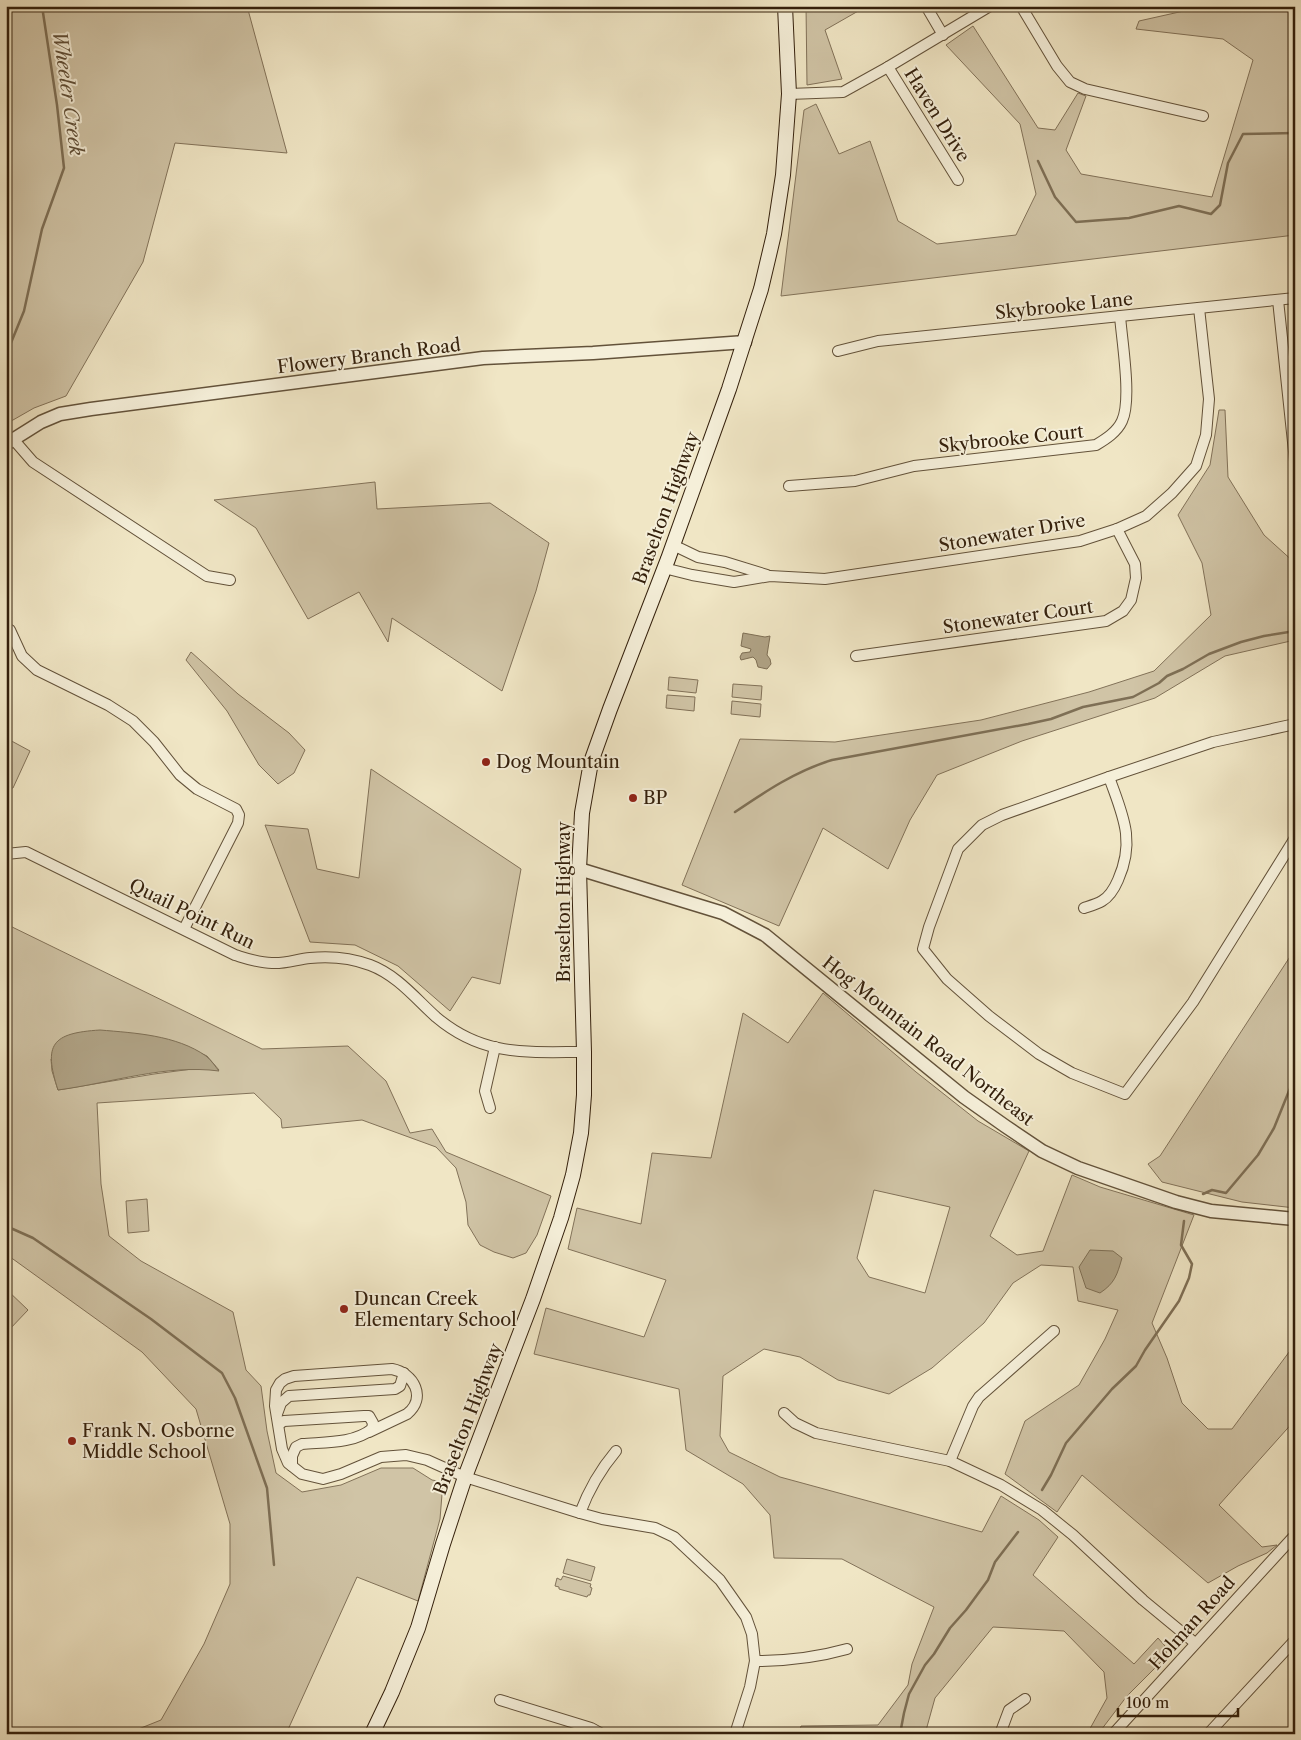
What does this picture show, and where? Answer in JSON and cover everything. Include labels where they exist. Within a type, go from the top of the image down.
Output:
[{"type":"main road","name":"Braselton Highway","points":[[372,1734],[418,1628],[442,1544],[465,1478],[519,1339],[561,1218],[573,1175],[581,1133],[584,1095],[579,869],[582,813],[591,762],[673,545],[745,342],[761,289],[774,234],[782,175],[789,94],[785,6]]},
{"type":"street","points":[[926,6],[943,35]]},
{"type":"street","points":[[789,94],[843,92],[888,68],[990,6]]},
{"type":"street","points":[[1021,6],[1057,66],[1070,82],[1085,90],[1204,116]]},
{"type":"street","name":"Haven Drive","points":[[888,68],[958,180]]},
{"type":"street","name":"Skybrooke Lane","points":[[838,351],[878,341],[1295,298]]},
{"type":"street","points":[[1278,300],[1295,461]]},
{"type":"street","name":"Stonewater Drive","points":[[664,568],[734,582],[770,576],[825,579],[1080,541],[1117,529],[1146,516],[1172,493],[1196,466],[1206,435],[1208,399],[1199,308]]},
{"type":"street","name":"Skybrooke Court","points":[[789,486],[855,481],[914,466],[1096,445],[1109,436],[1121,423],[1127,405],[1120,316]]},
{"type":"street","name":"Flowery Branch Road","points":[[10,441],[41,422],[54,417],[91,409],[483,358],[593,353],[745,342]]},
{"type":"street","points":[[10,441],[33,462],[207,576],[230,580]]},
{"type":"street","name":"Stonewater Court","points":[[856,656],[1106,621],[1123,611],[1131,600],[1136,578],[1135,564],[1117,529]]},
{"type":"street","name":"Stonewater Drive","points":[[673,545],[698,557],[725,562],[770,576]]},
{"type":"street","points":[[10,630],[22,656],[37,670],[108,705],[133,721],[154,742],[180,775],[197,789],[236,809],[239,815],[238,823],[184,929]]},
{"type":"street","points":[[1295,724],[1213,742],[1002,815],[982,825],[958,849],[929,927],[923,949],[947,979],[989,1016],[1039,1054],[1072,1073],[1125,1094],[1193,1002],[1295,838]]},
{"type":"street","points":[[1084,908],[1103,900],[1115,886],[1124,867],[1128,843],[1124,820],[1108,777]]},
{"type":"street","name":"Quail Point Run","points":[[6,854],[26,852],[235,955],[255,962],[274,963],[328,957],[350,960],[371,966],[393,977],[438,1018],[459,1034],[476,1043],[495,1048],[531,1052],[584,1052]]},
{"type":"street","name":"Hog Mountain Road Northeast","points":[[579,869],[723,913],[765,935],[948,1084],[1004,1126],[1042,1151],[1078,1168],[1176,1202],[1211,1211],[1295,1219]]},
{"type":"street","points":[[490,1108],[485,1091],[495,1048]]},
{"type":"street","points":[[950,1461],[973,1406],[979,1397],[1054,1331]]},
{"type":"street","points":[[292,1466],[292,1456],[296,1447],[302,1444],[352,1440],[407,1414],[413,1409],[417,1393],[410,1376],[392,1369],[294,1376],[285,1379],[276,1390],[277,1415],[282,1449],[288,1463],[302,1474],[323,1479],[341,1474],[380,1457],[406,1455],[427,1460],[465,1478],[602,1519],[655,1528],[674,1537],[720,1580],[746,1617],[752,1634],[755,1661],[750,1688],[735,1734]]},
{"type":"street","points":[[277,1415],[280,1403],[289,1396],[395,1389],[400,1386],[404,1373]]},
{"type":"street","points":[[784,1413],[795,1423],[816,1432],[950,1461],[1001,1485],[1042,1510],[1073,1535],[1143,1600],[1195,1643]]},
{"type":"street","points":[[277,1415],[284,1421],[369,1416],[373,1423],[372,1429],[369,1432]]},
{"type":"street","points":[[580,1513],[588,1490],[599,1471],[616,1451]]},
{"type":"street","name":"Holman Road","points":[[1113,1734],[1295,1535]]},
{"type":"street","points":[[1208,1734],[1295,1640]]},
{"type":"street","points":[[755,1661],[793,1661],[818,1657],[847,1649]]},
{"type":"street","points":[[1000,1734],[1009,1710],[1025,1699]]},
{"type":"street","points":[[500,1700],[591,1728],[602,1734]]},
{"type":"shaded area","points":[[6,6],[247,6],[287,153],[175,143],[143,262],[66,396],[34,408],[6,424]]},
{"type":"shaded area","points":[[806,6],[867,6],[825,30],[842,79],[807,85]]},
{"type":"shaded area","points":[[1206,6],[1295,6],[1295,235],[781,296],[804,110],[816,104],[839,154],[870,141],[898,221],[937,244],[1016,235],[1036,194],[1020,124],[946,45],[973,26],[1038,128],[1055,130],[1078,93],[1086,96],[1066,150],[1081,174],[1212,197],[1253,60],[1223,39],[1136,29],[1139,21]]},
{"type":"shaded area","points":[[1219,410],[1225,410],[1228,477],[1264,535],[1295,563],[1295,640],[1225,656],[1155,698],[1022,741],[937,775],[910,820],[888,869],[823,828],[779,926],[682,885],[740,739],[835,742],[981,720],[1089,692],[1154,671],[1211,615],[1202,563],[1178,515],[1210,465]]},
{"type":"shaded area","points":[[375,482],[377,509],[490,503],[549,543],[536,591],[502,691],[392,618],[388,642],[359,592],[308,619],[256,528],[214,500]]},
{"type":"shaded area","points":[[743,633],[765,637],[770,636],[767,655],[771,664],[767,669],[758,667],[753,657],[741,660],[742,653],[750,652],[751,649],[741,646]]},
{"type":"shaded area","points":[[191,652],[238,694],[289,733],[305,750],[294,773],[278,784],[259,765],[227,711],[186,660]]},
{"type":"shaded area","points":[[669,677],[698,680],[696,693],[668,690]]},
{"type":"shaded area","points":[[733,684],[762,686],[761,700],[732,697]]},
{"type":"shaded area","points":[[667,695],[695,697],[694,711],[666,708]]},
{"type":"shaded area","points":[[732,701],[761,704],[760,717],[731,714]]},
{"type":"shaded area","points":[[6,738],[30,751],[13,788],[6,789]]},
{"type":"shaded area","points":[[371,769],[521,869],[500,984],[472,977],[450,1011],[398,966],[355,945],[310,942],[265,825],[308,829],[317,869],[359,878]]},
{"type":"shaded area","points":[[6,924],[262,1049],[348,1046],[386,1081],[410,1133],[432,1129],[446,1152],[551,1196],[537,1235],[526,1253],[513,1258],[480,1245],[468,1225],[466,1202],[456,1168],[436,1147],[362,1120],[282,1128],[281,1119],[254,1093],[97,1103],[101,1184],[109,1236],[141,1261],[233,1312],[246,1370],[261,1386],[267,1431],[276,1473],[302,1492],[341,1485],[381,1468],[413,1468],[432,1480],[443,1482],[440,1519],[418,1601],[357,1577],[286,1734],[126,1734],[161,1720],[204,1644],[230,1584],[230,1524],[196,1409],[142,1352],[6,1254]],"holes":[[[183,1045],[207,1056],[219,1070],[200,1068],[58,1090],[52,1071],[51,1059]]]},
{"type":"shaded area","points":[[1295,949],[1295,1208],[1242,1202],[1162,1182],[1148,1164],[1160,1156]]},
{"type":"shaded area","points":[[823,993],[916,1072],[978,1121],[1029,1151],[990,1236],[1017,1255],[1043,1251],[1072,1175],[1100,1187],[1194,1215],[1152,1323],[1167,1358],[1182,1403],[1208,1429],[1232,1429],[1295,1344],[1295,1420],[1219,1505],[1262,1547],[1277,1545],[1267,1553],[1238,1566],[1208,1583],[1082,1475],[1057,1512],[1005,1474],[1025,1421],[1079,1385],[1105,1339],[1118,1310],[1078,1301],[1073,1267],[1041,1265],[1013,1283],[984,1323],[932,1368],[889,1394],[838,1380],[800,1357],[764,1349],[723,1376],[720,1436],[729,1452],[780,1477],[982,1532],[1001,1496],[1039,1520],[1058,1537],[1033,1575],[1134,1664],[1158,1638],[1165,1646],[1167,1656],[1127,1696],[1098,1734],[1087,1734],[1107,1698],[1104,1672],[1064,1631],[993,1627],[935,1698],[925,1734],[799,1734],[801,1726],[878,1725],[908,1685],[912,1664],[934,1607],[842,1559],[774,1558],[770,1515],[743,1484],[686,1450],[679,1389],[534,1354],[546,1308],[644,1337],[666,1280],[568,1249],[577,1208],[641,1224],[652,1153],[711,1158],[743,1013],[788,1043]],"holes":[[[874,1190],[950,1207],[925,1293],[869,1277],[857,1258]]]},
{"type":"shaded area","points":[[100,1030],[127,1032],[169,1039],[206,1056],[219,1071],[179,1070],[159,1072],[58,1090],[51,1062],[55,1044],[71,1034]]},
{"type":"shaded area","points":[[147,1199],[149,1231],[128,1233],[126,1201]]},
{"type":"shaded area","points":[[1090,1250],[1113,1251],[1122,1258],[1115,1278],[1100,1293],[1086,1288],[1079,1267]]},
{"type":"shaded area","points":[[6,1289],[28,1310],[8,1331],[6,1329]]},
{"type":"shaded area","points":[[567,1559],[595,1567],[591,1581],[563,1573]]},
{"type":"shaded area","points":[[563,1576],[591,1584],[590,1595],[587,1597],[559,1589],[559,1587],[555,1586],[557,1578],[561,1580]]},
{"type":"waterway","name":"Wheeler Creek","points":[[6,355],[24,311],[42,229],[64,168],[57,105],[42,6]]},
{"type":"waterway","points":[[1038,161],[1055,197],[1076,222],[1129,218],[1179,206],[1211,214],[1220,205],[1228,163],[1243,134],[1295,133]]},
{"type":"waterway","points":[[735,812],[794,776],[832,760],[1028,724],[1051,719],[1083,707],[1133,697],[1159,683],[1167,676],[1209,654],[1241,642],[1295,631]]},
{"type":"waterway","points":[[1203,1194],[1212,1190],[1226,1193],[1258,1155],[1274,1128],[1293,1081],[1295,1040]]},
{"type":"waterway","points":[[1042,1490],[1066,1443],[1112,1389],[1136,1366],[1179,1301],[1189,1278],[1192,1264],[1181,1245],[1184,1221]]},
{"type":"waterway","points":[[6,1226],[33,1238],[151,1319],[222,1373],[235,1398],[267,1488],[274,1565]]},
{"type":"waterway","points":[[900,1734],[909,1694],[925,1665],[950,1628],[988,1580],[995,1562],[1018,1532]]},
{"type":"place","name":"Dog Mountain","points":[[486,762]]},
{"type":"place","name":"BP","points":[[633,798]]},
{"type":"place","name":"Duncan Creek Elementary School","points":[[344,1309]]},
{"type":"place","name":"Frank N. Osborne Middle School","points":[[72,1441]]}]
